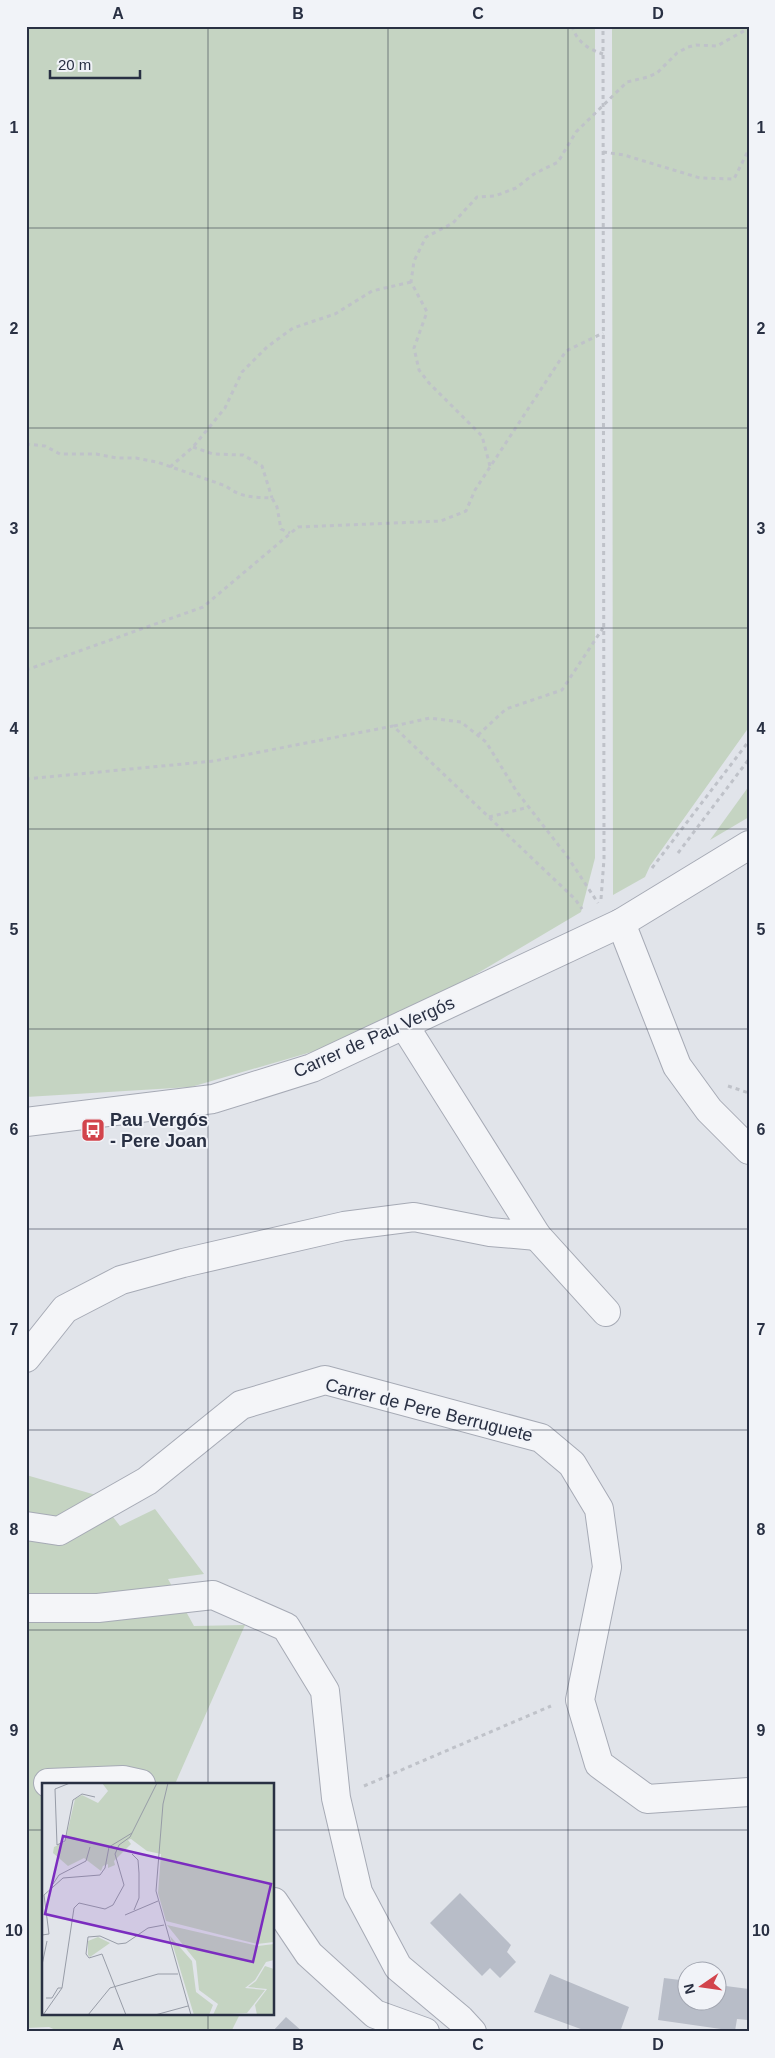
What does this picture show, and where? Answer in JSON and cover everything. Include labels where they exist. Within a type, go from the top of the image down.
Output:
[{"type":"street","name":"Carrer de Pau Vergós","points":[[26,1122],[213,1099],[312,1068],[404,1025],[610,915],[749,845]]},
{"type":"street","points":[[610,915],[677,1066],[709,1110],[749,1150]]},
{"type":"street","points":[[404,1025],[537,1236],[606,1312]]},
{"type":"street","points":[[26,1358],[65,1309],[121,1280],[182,1263],[344,1226],[414,1218],[490,1232],[537,1236]]},
{"type":"street","name":"Carrer de Pere Berruguete","points":[[26,1526],[59,1531],[147,1481],[241,1405],[325,1380],[541,1438],[572,1464],[599,1509],[607,1567],[580,1700],[599,1764],[648,1799],[749,1792]]},
{"type":"street","points":[[26,1608],[98,1608],[212,1595],[286,1627],[325,1691],[336,1798],[358,1892],[398,1967],[460,2019],[472,2032]]},
{"type":"street","points":[[48,1783],[123,1780],[136,1783]]},
{"type":"street","points":[[275,1903],[309,1954],[375,2014],[425,2032]]},
{"type":"path","points":[[572,26],[575,36],[588,49],[603,54]]},
{"type":"path","points":[[603,26],[604,859],[610,915]]},
{"type":"path","points":[[490,467],[482,436],[429,383],[419,370],[414,348],[427,312],[411,282],[414,261],[426,237],[454,223],[476,197],[495,196],[516,188],[534,174],[558,162],[576,132],[627,82],[657,73],[677,54],[688,47],[696,45],[717,46],[749,28]]},
{"type":"path","points":[[603,152],[624,156],[700,178],[734,179],[746,151],[749,149]]},
{"type":"path","points":[[170,467],[193,447],[225,408],[242,372],[267,347],[293,328],[335,314],[372,292],[411,282]]},
{"type":"path","points":[[26,670],[203,607],[298,527],[441,521],[466,511],[475,490],[566,351],[603,333]]},
{"type":"path","points":[[26,444],[45,446],[60,454],[96,454],[117,458],[136,458],[170,467],[226,486],[235,493],[246,497],[272,498]]},
{"type":"path","points":[[193,447],[213,454],[243,455],[262,466],[272,498],[277,507],[281,529],[290,533]]},
{"type":"path","points":[[478,735],[506,709],[562,690],[604,627]]},
{"type":"path","points":[[26,779],[214,761],[430,718],[461,722],[486,742],[529,807],[610,915]]},
{"type":"path","points":[[393,726],[575,899],[586,914]]},
{"type":"path","points":[[645,873],[653,868],[749,741]]},
{"type":"path","points":[[678,853],[749,760]]},
{"type":"path","points":[[489,818],[529,807]]},
{"type":"path","points":[[336,1798],[581,1694]]},
{"type":"green space","points":[[26,26],[595,26],[595,858],[581,912],[402,1018],[332,1046],[191,1087],[26,1097]]},
{"type":"green space","points":[[612,26],[749,26],[749,727],[650,866],[645,877],[613,895]]},
{"type":"green space","points":[[749,786],[749,817],[710,840]]},
{"type":"green space","points":[[26,1475],[96,1495],[120,1526],[155,1509],[204,1574],[168,1579],[194,1626],[245,1625],[175,1783],[42,1783],[42,2016],[239,2016],[231,2032],[60,2032],[49,2027],[26,2028]]},
{"type":"building","points":[[460,1893],[511,1945],[507,1952],[516,1962],[500,1978],[490,1968],[482,1976],[430,1923]]},
{"type":"building","points":[[550,1974],[629,2007],[620,2032],[606,2030],[605,2032],[589,2032],[534,2012]]},
{"type":"building","points":[[664,1978],[678,1980],[678,2010],[728,2010],[728,1986],[749,1989],[748,2020],[737,2019],[735,2031],[658,2020]]},
{"type":"building","points":[[286,2017],[303,2032],[272,2032]]},
{"type":"place","name":"Pau Vergós - Pere Joan","points":[[93,1130]]}]
